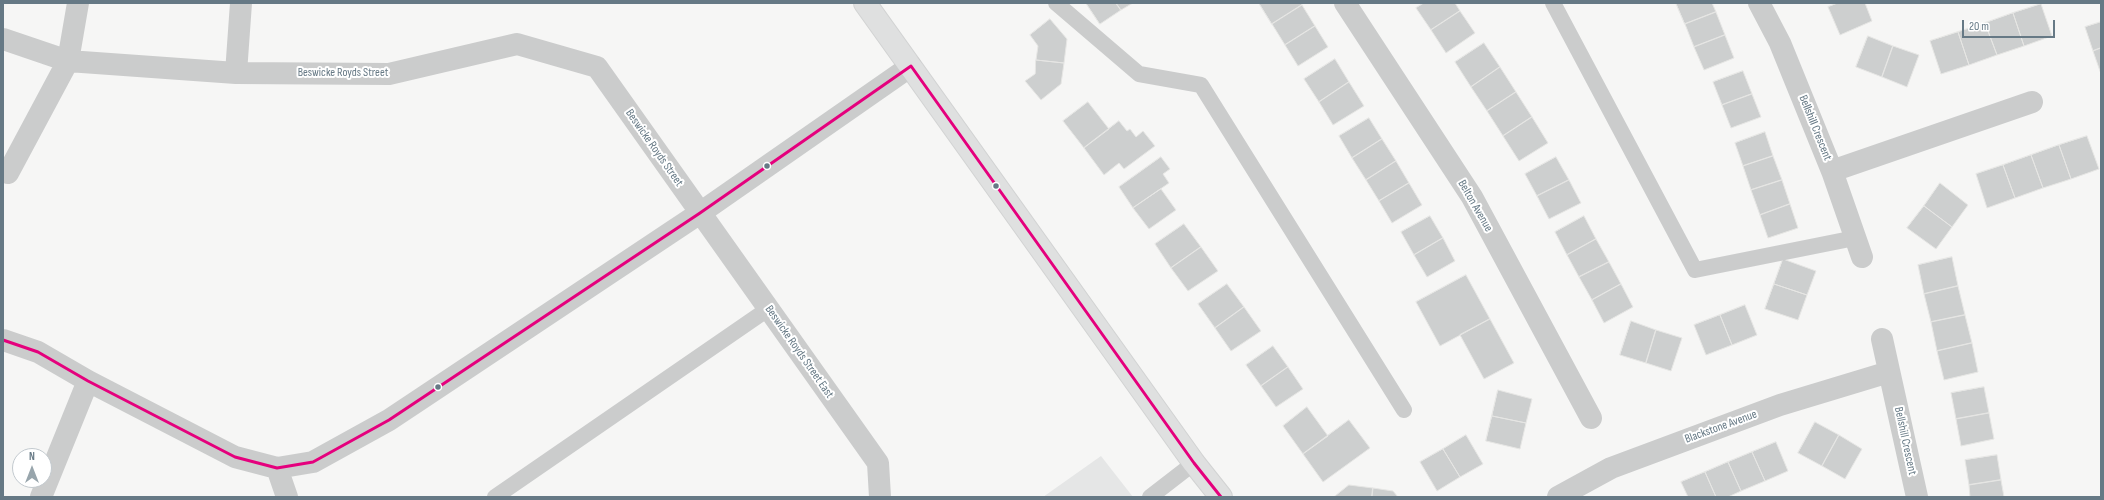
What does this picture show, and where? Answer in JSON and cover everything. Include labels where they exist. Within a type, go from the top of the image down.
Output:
[{"type":"main road","points":[[865,3],[1194,463],[1221,497]]},
{"type":"street","points":[[8,173],[68,61],[78,3]]},
{"type":"street","points":[[236,73],[241,3]]},
{"type":"street","name":"Belton Avenue","points":[[1345,3],[1472,198],[1591,418]]},
{"type":"street","name":"Bellshill Crescent","points":[[1759,3],[1780,42],[1832,170],[1859,248]]},
{"type":"street","name":"Beswicke Royds Street","points":[[3,39],[68,61],[236,73],[389,74],[518,44],[597,67],[700,213]]},
{"type":"street","points":[[3,340],[38,352],[88,382],[235,457],[277,468],[313,462],[389,420],[700,213],[911,66]]},
{"type":"street","points":[[1832,170],[2032,102]]},
{"type":"street","name":"Beswicke Royds Street East","points":[[700,213],[878,463],[880,497]]},
{"type":"street","name":"Bellshill Crescent","points":[[1882,339],[1917,497]]},
{"type":"street","name":"Blackstone Avenue","points":[[1558,497],[1611,468],[1780,405],[1889,372]]},
{"type":"street","points":[[41,497],[88,382]]},
{"type":"street","points":[[277,468],[287,497]]},
{"type":"lane","points":[[1056,3],[1139,74],[1201,85],[1404,410]]},
{"type":"lane","points":[[1553,3],[1695,270],[1859,248]]},
{"type":"lane","points":[[495,497],[768,309]]},
{"type":"lane","points":[[1150,497],[1194,463]]},
{"type":"shaded area","points":[[1101,456],[1133,497],[1043,497]]},
{"type":"building","points":[[1086,3],[1116,3],[1121,10],[1100,24]]},
{"type":"building","points":[[1116,3],[1133,3],[1121,10]]},
{"type":"building","points":[[1259,3],[1301,3],[1302,5],[1272,24]]},
{"type":"building","points":[[1424,3],[1455,3],[1460,11],[1431,30],[1416,8]]},
{"type":"building","points":[[1676,3],[1712,3],[1716,12],[1685,24]]},
{"type":"building","points":[[1838,3],[1865,3],[1872,21],[1840,35],[1828,7]]},
{"type":"building","points":[[2041,4],[2052,36],[2024,46],[2013,13]]},
{"type":"building","points":[[1302,5],[1315,26],[1285,45],[1272,24]]},
{"type":"building","points":[[1460,11],[1475,33],[1446,53],[1431,30]]},
{"type":"building","points":[[1716,12],[1725,35],[1694,47],[1685,24]]},
{"type":"building","points":[[2013,13],[2024,46],[1997,55],[1985,23]]},
{"type":"building","points":[[1050,19],[1067,39],[1064,63],[1036,60],[1038,46],[1030,35]]},
{"type":"building","points":[[2101,22],[2101,48],[2093,51],[2085,27]]},
{"type":"building","points":[[1985,23],[1997,55],[1969,65],[1958,32]]},
{"type":"building","points":[[1315,26],[1328,47],[1298,66],[1285,45]]},
{"type":"building","points":[[1958,32],[1969,65],[1941,74],[1930,41]]},
{"type":"building","points":[[1725,35],[1734,58],[1704,70],[1694,47]]},
{"type":"building","points":[[1868,36],[1893,46],[1882,77],[1856,67]]},
{"type":"building","points":[[1484,43],[1500,67],[1471,87],[1455,62]]},
{"type":"building","points":[[1893,46],[1919,55],[1907,87],[1882,77]]},
{"type":"building","points":[[2101,48],[2101,74],[2093,51]]},
{"type":"building","points":[[1335,59],[1349,82],[1319,102],[1304,79]]},
{"type":"building","points":[[1036,60],[1064,63],[1061,84],[1041,100],[1025,81],[1035,74]]},
{"type":"building","points":[[1500,67],[1516,92],[1487,111],[1471,87]]},
{"type":"building","points":[[1743,71],[1752,94],[1722,105],[1713,82]]},
{"type":"building","points":[[1349,82],[1364,106],[1333,125],[1319,102]]},
{"type":"building","points":[[1516,92],[1532,117],[1503,136],[1487,111]]},
{"type":"building","points":[[1752,94],[1761,117],[1731,128],[1722,105]]},
{"type":"building","points":[[1088,102],[1109,129],[1084,148],[1063,121]]},
{"type":"building","points":[[1532,117],[1548,143],[1519,161],[1503,136]]},
{"type":"building","points":[[1369,118],[1382,139],[1352,158],[1339,136]]},
{"type":"building","points":[[1119,121],[1127,131],[1130,129],[1136,137],[1143,131],[1155,146],[1124,169],[1119,163],[1104,175],[1084,148]]},
{"type":"building","points":[[1765,132],[1773,156],[1743,166],[1735,143]]},
{"type":"building","points":[[2087,136],[2099,169],[2071,179],[2059,145]]},
{"type":"building","points":[[1382,139],[1396,161],[1366,180],[1352,158]]},
{"type":"building","points":[[2059,145],[2071,179],[2043,188],[2031,155]]},
{"type":"building","points":[[2031,155],[2043,188],[2015,198],[2003,165]]},
{"type":"building","points":[[1773,156],[1782,180],[1751,190],[1743,166]]},
{"type":"building","points":[[1161,157],[1170,169],[1163,174],[1169,183],[1133,208],[1119,187]]},
{"type":"building","points":[[1556,157],[1569,180],[1537,196],[1525,174]]},
{"type":"building","points":[[1396,161],[1409,183],[1379,201],[1366,180]]},
{"type":"building","points":[[2003,165],[2015,198],[1987,208],[1976,174]]},
{"type":"building","points":[[1569,180],[1581,203],[1549,219],[1537,196]]},
{"type":"building","points":[[1782,180],[1790,204],[1760,215],[1751,190]]},
{"type":"building","points":[[1409,183],[1422,205],[1392,223],[1379,201]]},
{"type":"building","points":[[1940,183],[1968,205],[1952,227],[1924,206]]},
{"type":"building","points":[[1161,189],[1176,210],[1149,229],[1133,208]]},
{"type":"building","points":[[1790,204],[1798,228],[1768,238],[1760,215]]},
{"type":"building","points":[[1924,206],[1952,227],[1936,249],[1907,228]]},
{"type":"building","points":[[1430,216],[1443,238],[1414,255],[1401,232]]},
{"type":"building","points":[[1584,216],[1596,239],[1567,255],[1555,232]]},
{"type":"building","points":[[1184,224],[1201,247],[1171,268],[1155,244]]},
{"type":"building","points":[[1443,238],[1455,261],[1427,277],[1414,255]]},
{"type":"building","points":[[1596,239],[1609,262],[1579,277],[1567,255]]},
{"type":"building","points":[[1201,247],[1218,271],[1188,291],[1171,268]]},
{"type":"building","points":[[1952,257],[1958,286],[1924,294],[1918,265]]},
{"type":"building","points":[[1783,259],[1816,271],[1807,295],[1774,284]]},
{"type":"building","points":[[1609,262],[1621,284],[1592,300],[1579,277]]},
{"type":"building","points":[[1466,275],[1490,319],[1440,346],[1416,302]]},
{"type":"building","points":[[1227,284],[1244,307],[1215,328],[1198,304]]},
{"type":"building","points":[[1621,284],[1633,307],[1604,323],[1592,300]]},
{"type":"building","points":[[1774,284],[1807,295],[1798,320],[1765,309]]},
{"type":"building","points":[[1958,286],[1965,315],[1931,322],[1924,294]]},
{"type":"building","points":[[1745,305],[1757,335],[1732,345],[1720,315]]},
{"type":"building","points":[[1244,307],[1261,331],[1231,351],[1215,328]]},
{"type":"building","points":[[1720,315],[1732,345],[1706,355],[1694,325]]},
{"type":"building","points":[[1965,315],[1972,343],[1937,351],[1931,322]]},
{"type":"building","points":[[1490,319],[1514,363],[1484,379],[1460,335]]},
{"type":"building","points":[[1631,321],[1656,330],[1646,363],[1620,355]]},
{"type":"building","points":[[1656,330],[1682,338],[1671,371],[1646,363]]},
{"type":"building","points":[[1972,343],[1978,372],[1944,380],[1937,351]]},
{"type":"building","points":[[1273,346],[1288,367],[1261,386],[1246,365]]},
{"type":"building","points":[[1288,367],[1303,389],[1276,407],[1261,386]]},
{"type":"building","points":[[1984,387],[1989,413],[1956,419],[1951,393]]},
{"type":"building","points":[[1498,390],[1532,399],[1526,423],[1492,416]]},
{"type":"building","points":[[1307,407],[1328,436],[1303,454],[1283,426]]},
{"type":"building","points":[[1989,413],[1994,439],[1961,446],[1956,419]]},
{"type":"building","points":[[1492,416],[1526,423],[1520,449],[1486,441]]},
{"type":"building","points":[[1349,420],[1370,448],[1323,482],[1303,454]]},
{"type":"building","points":[[1815,422],[1839,435],[1822,466],[1798,453]]},
{"type":"building","points":[[1466,435],[1483,464],[1460,477],[1443,449]]},
{"type":"building","points":[[1839,435],[1862,449],[1845,479],[1822,466]]},
{"type":"building","points":[[1776,442],[1788,471],[1765,481],[1752,452]]},
{"type":"building","points":[[1443,449],[1460,477],[1437,491],[1420,462]]},
{"type":"building","points":[[1752,452],[1765,481],[1741,491],[1728,462]]},
{"type":"building","points":[[1997,455],[2001,480],[1969,485],[1965,460]]},
{"type":"building","points":[[1728,462],[1741,491],[1728,497],[1716,497],[1705,472]]},
{"type":"building","points":[[1705,472],[1716,497],[1688,497],[1681,482]]},
{"type":"building","points":[[2001,480],[2004,497],[1970,497],[1969,485]]},
{"type":"building","points":[[1349,485],[1373,488],[1372,497],[1334,497]]},
{"type":"building","points":[[1373,488],[1393,491],[1398,497],[1372,497]]},
{"type":"transit line","points":[[3,340],[38,352],[88,381],[235,457],[277,468],[313,462],[389,420],[700,213],[911,66],[1194,463],[1221,497]]}]
